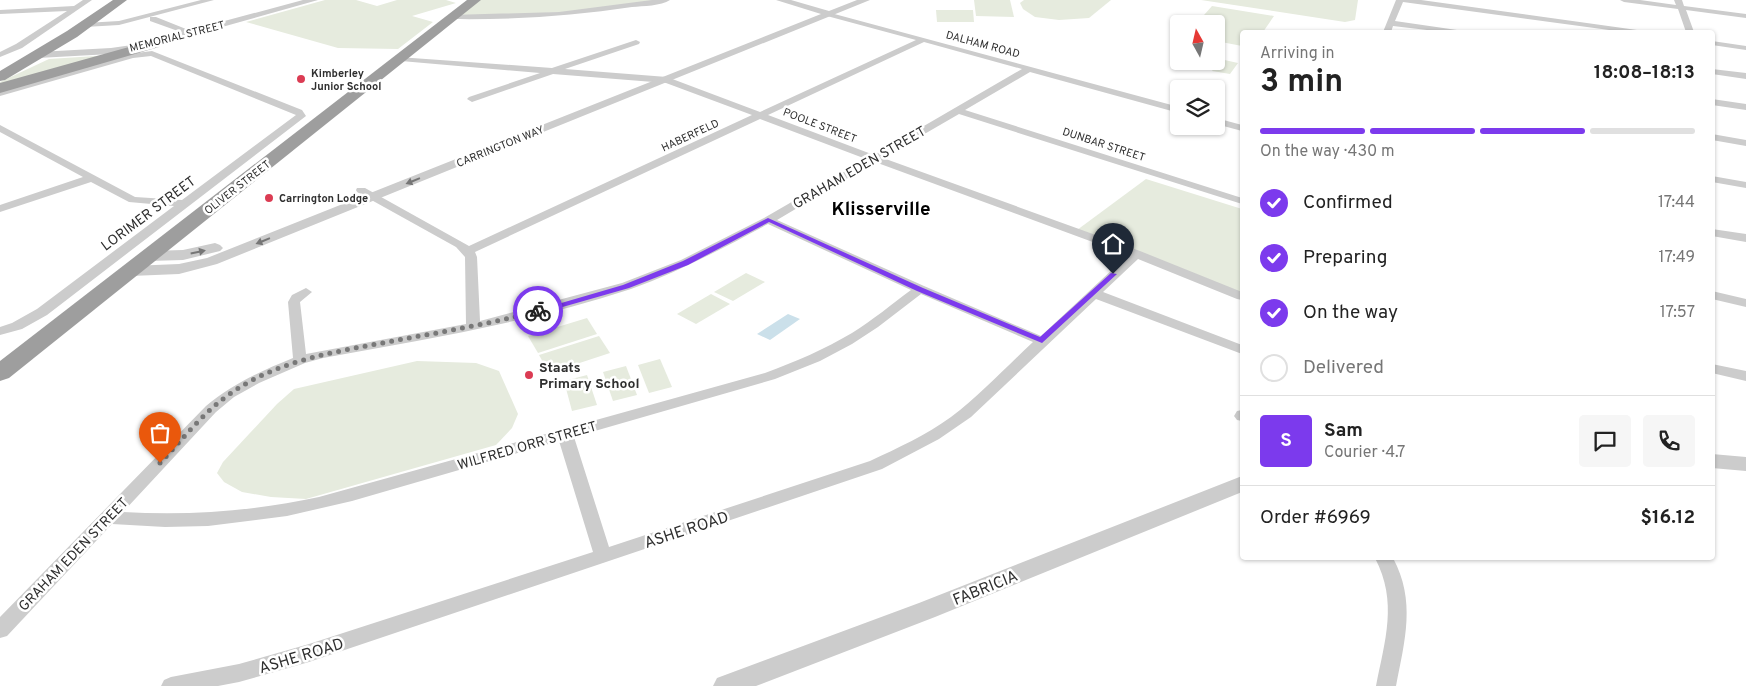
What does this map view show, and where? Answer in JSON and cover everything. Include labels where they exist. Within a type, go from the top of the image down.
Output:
[{"type":"highway","points":[[39,57],[121,0]]},
{"type":"highway","name":"OLIVER STREET","points":[[0,373],[475,0]]},
{"type":"highway","points":[[0,88],[151,49]]},
{"type":"highway","name":"MEMORIAL STREET","points":[[0,77],[39,57]]},
{"type":"highway","name":"MEMORIAL STREET","points":[[0,81],[39,57]]},
{"type":"street","points":[[2,53],[26,42],[88,0]]},
{"type":"street","points":[[85,25],[120,23],[210,0]]},
{"type":"street","name":"MEMORIAL STREET","points":[[39,57],[151,49],[192,33],[313,0]]},
{"type":"street","points":[[452,17],[557,14],[666,0]]},
{"type":"street","name":"DALHAM ROAD","points":[[780,0],[1170,108]]},
{"type":"street","name":"CARRINGTON WAY","points":[[131,271],[179,269],[202,264],[667,80],[824,13],[847,0]]},
{"type":"street","name":"CARRINGTON WAY","points":[[149,256],[183,255],[217,247],[650,78],[824,13],[865,0]]},
{"type":"street","points":[[1388,30],[1400,0]]},
{"type":"street","points":[[1405,0],[1622,30]]},
{"type":"street","points":[[1624,0],[1679,4],[1746,16]]},
{"type":"street","points":[[1679,4],[1689,30]]},
{"type":"street","points":[[0,12],[77,8]]},
{"type":"street","points":[[153,19],[192,33]]},
{"type":"street","points":[[1391,22],[1444,30]]},
{"type":"street","name":"HABERFELD","points":[[468,252],[922,40]]},
{"type":"street","points":[[472,100],[636,42]]},
{"type":"street","points":[[1715,43],[1746,48]]},
{"type":"street","points":[[0,93],[151,49]]},
{"type":"street","name":"LORIMER STREET","points":[[3,330],[18,326],[42,312],[301,116],[299,112],[156,54],[151,49]]},
{"type":"street","name":"POOLE STREET","points":[[401,58],[667,80],[1136,254],[1240,295]]},
{"type":"street","name":"GRAHAM EDEN STREET","points":[[0,630],[211,408],[229,394],[254,380],[300,360],[322,354],[473,327],[543,310],[626,286],[685,263],[768,220],[1029,69]]},
{"type":"street","points":[[1715,71],[1746,76]]},
{"type":"street","points":[[1715,102],[1746,107]]},
{"type":"street","name":"DUNBAR STREET","points":[[957,110],[1240,200]]},
{"type":"street","points":[[1225,123],[1240,127]]},
{"type":"street","points":[[0,128],[133,200],[186,204]]},
{"type":"street","points":[[1715,138],[1746,143]]},
{"type":"street","points":[[0,209],[91,178]]},
{"type":"street","points":[[1715,180],[1746,185]]},
{"type":"street","points":[[361,190],[460,244],[468,252],[471,257],[473,327]]},
{"type":"street","points":[[768,220],[920,289],[1042,340]]},
{"type":"street","points":[[1715,233],[1746,238]]},
{"type":"street","name":"ASHE ROAD","points":[[172,686],[239,674],[309,653],[876,465],[922,444],[947,429],[1136,254]]},
{"type":"street","name":"WILFRED ORR STREET","points":[[109,517],[167,522],[224,519],[282,511],[564,434],[793,368],[859,335],[920,289]]},
{"type":"street","points":[[300,360],[294,302],[306,292]]},
{"type":"street","points":[[1093,293],[1240,349]]},
{"type":"street","points":[[1715,296],[1746,303]]},
{"type":"street","points":[[1715,369],[1746,376]]},
{"type":"street","points":[[564,434],[603,557]]},
{"type":"street","points":[[1715,461],[1746,464]]},
{"type":"street","name":"FABRICIA","points":[[726,686],[934,607],[1240,485]]},
{"type":"street","points":[[1385,560],[1398,589],[1400,609],[1386,686]]},
{"type":"shaded area","points":[[325,0],[356,0],[377,6],[397,0],[446,0],[456,3],[412,16],[433,22],[398,49],[338,48],[246,22]]},
{"type":"shaded area","points":[[480,0],[667,0],[587,11],[458,17]]},
{"type":"shaded area","points":[[974,0],[1010,0],[1014,17],[976,16]]},
{"type":"shaded area","points":[[1024,0],[1111,0],[1089,18],[1059,20],[1035,17],[1023,9],[1020,3]]},
{"type":"shaded area","points":[[1201,0],[1358,0],[1355,20],[1345,22]]},
{"type":"shaded area","points":[[1212,6],[1274,16],[1264,30],[1240,30],[1240,46],[1225,43],[1225,15],[1204,15]]},
{"type":"shaded area","points":[[936,10],[973,10],[974,22],[937,22]]},
{"type":"shaded area","points":[[111,55],[0,86],[0,82],[49,59]]},
{"type":"shaded area","points":[[1225,60],[1238,63],[1230,74],[1212,71],[1225,70]]},
{"type":"shaded area","points":[[1146,179],[1240,208],[1240,294],[1073,233]]},
{"type":"shaded area","points":[[746,273],[765,282],[733,301],[714,292]]},
{"type":"shaded area","points":[[711,294],[730,304],[696,324],[677,314]]},
{"type":"shaded area","points":[[587,318],[597,334],[538,353],[528,336]]},
{"type":"shaded area","points":[[599,336],[610,353],[549,373],[539,355]]},
{"type":"shaded area","points":[[660,359],[672,387],[649,393],[638,365]]},
{"type":"shaded area","points":[[417,361],[476,363],[499,371],[518,414],[512,428],[496,445],[306,499],[271,497],[242,492],[224,482],[217,473],[223,462],[277,404],[294,389]]},
{"type":"shaded area","points":[[626,366],[637,395],[613,401],[603,372]]},
{"type":"shaded area","points":[[587,375],[597,405],[572,411],[564,381]]},
{"type":"water","points":[[788,314],[800,319],[770,340],[757,334]]},
{"type":"way so far","points":[[160,463],[211,408],[229,394],[283,366],[322,354],[473,327],[538,311]]},
{"type":"place","name":"Kimberley Junior School","points":[[301,79]]},
{"type":"place","name":"Carrington Lodge","points":[[269,198]]},
{"type":"place","name":"Staats Primary School","points":[[529,375]]},
{"type":"district","name":"Klisserville","points":[[881,208]]},
{"type":"route","points":[[538,311],[626,286],[685,263],[768,220],[920,289],[1042,340],[1113,274]]}]
